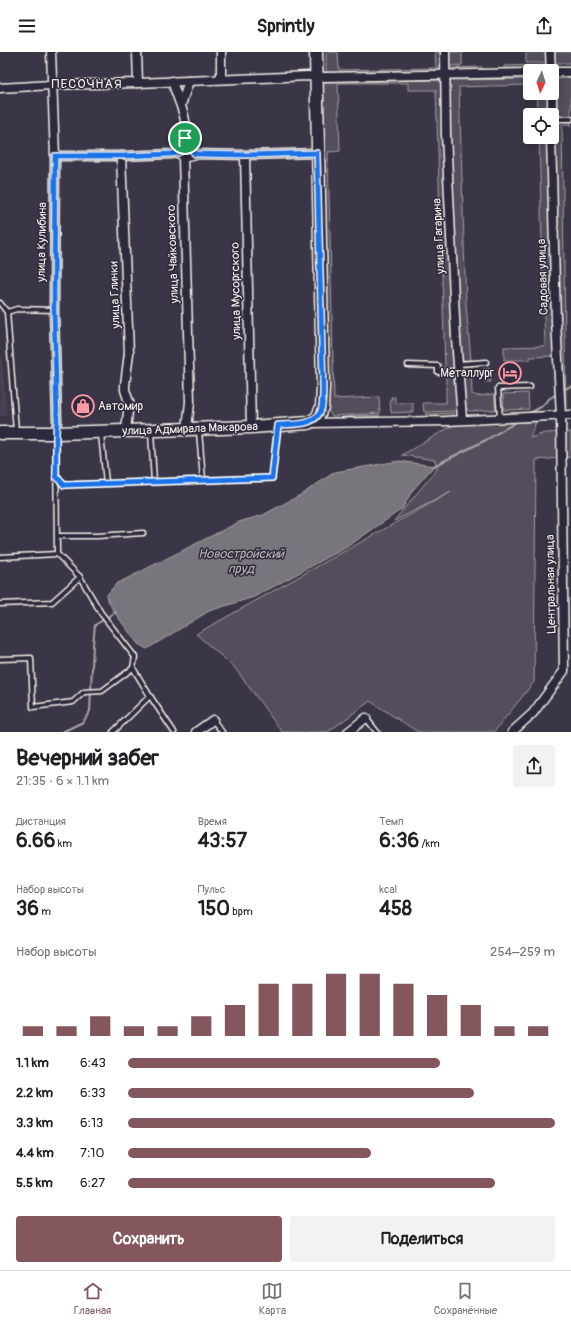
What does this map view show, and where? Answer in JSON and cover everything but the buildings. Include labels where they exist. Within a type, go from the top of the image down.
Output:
[{"type":"street","name":"улица Кулибина","points":[[51,52],[55,156],[54,310],[56,433]]},
{"type":"street","points":[[137,52],[138,83]]},
{"type":"street","points":[[221,52],[221,79]]},
{"type":"street","points":[[308,423],[316,418],[322,407],[323,387],[316,52]]},
{"type":"street","name":"улица Гагарина","points":[[445,52],[446,135],[456,338],[462,419]]},
{"type":"street","points":[[550,52],[551,64]]},
{"type":"street","points":[[559,72],[571,72]]},
{"type":"street","points":[[0,88],[316,76],[523,73]]},
{"type":"street","points":[[180,105],[190,81]]},
{"type":"street","name":"улица Чайковского","points":[[172,82],[186,129],[181,154],[190,402],[193,428]]},
{"type":"street","points":[[185,138],[195,154]]},
{"type":"street","name":"Садовая улица","points":[[551,144],[556,321],[561,416]]},
{"type":"street","points":[[55,156],[317,153]]},
{"type":"street","name":"улица Мусоргского","points":[[245,155],[251,427]]},
{"type":"street","name":"улица Глинки","points":[[122,156],[129,353],[128,372],[125,385],[129,402],[126,432]]},
{"type":"street","name":"улица Адмирала Макарова","points":[[0,431],[16,433],[126,432],[308,423],[446,421],[462,419],[571,415]]},
{"type":"street","name":"Центральная улица","points":[[512,732],[533,713],[568,671],[561,416]]},
{"type":"street","points":[[348,732],[366,718]]},
{"type":"street","points":[[196,732],[213,720]]},
{"type":"lane","points":[[559,119],[571,119]]},
{"type":"lane","points":[[0,302],[7,312],[16,433]]},
{"type":"lane","points":[[7,312],[17,309],[54,310]]},
{"type":"lane","points":[[408,365],[438,366],[438,372],[486,362]]},
{"type":"lane","points":[[500,418],[498,388],[530,387]]},
{"type":"lane","points":[[56,476],[64,485],[272,478],[278,425]]},
{"type":"lane","points":[[193,428],[203,480]]},
{"type":"lane","points":[[150,430],[154,482]]},
{"type":"lane","points":[[100,432],[106,483]]},
{"type":"lane","points":[[56,433],[57,554],[80,577],[101,613],[135,657],[134,668],[150,696],[174,732]]},
{"type":"lane","points":[[57,536],[97,536],[143,533]]},
{"type":"lane","points":[[0,557],[57,554]]},
{"type":"lane","points":[[0,604],[52,602],[80,577]]},
{"type":"lane","points":[[0,659],[31,658],[33,707],[73,702],[84,692],[102,691],[134,668]]},
{"type":"lane","points":[[113,732],[150,696]]},
{"type":"lane","points":[[366,718],[377,732]]},
{"type":"lane","points":[[213,720],[222,732]]},
{"type":"shaded area","points":[[326,52],[338,52],[339,70],[436,68],[435,52],[441,52],[442,69],[440,72],[326,73]]},
{"type":"shaded area","points":[[448,52],[465,52],[462,53],[462,65],[449,66]]},
{"type":"shaded area","points":[[526,52],[546,52],[546,63],[526,63]]},
{"type":"shaded area","points":[[554,52],[571,52],[571,63],[554,63]]},
{"type":"shaded area","points":[[504,66],[523,66],[523,69],[504,69]]},
{"type":"shaded area","points":[[482,67],[482,70],[451,71],[449,68]]},
{"type":"shaded area","points":[[571,78],[571,116],[559,117],[559,108],[555,108],[555,100],[559,100],[559,79]]},
{"type":"shaded area","points":[[523,79],[523,85],[459,87],[466,304],[471,360],[464,360],[461,357],[459,339],[449,134],[448,85],[452,80]]},
{"type":"shaded area","points":[[441,80],[456,368],[445,368],[436,90],[408,90],[408,83],[338,83],[340,151],[328,152],[334,399],[379,397],[380,413],[332,416],[326,407],[322,84],[324,82]]},
{"type":"shaded area","points":[[537,100],[549,100],[549,108],[538,108]]},
{"type":"shaded area","points":[[559,121],[571,121],[571,125],[562,125],[566,407],[562,407],[553,144],[559,144]]},
{"type":"shaded area","points":[[539,144],[548,144],[556,356],[530,357],[530,360],[504,360],[504,347],[545,346]]},
{"type":"shaded area","points":[[0,343],[7,416],[0,416]]},
{"type":"shaded area","points":[[471,363],[472,394],[477,396],[495,394],[495,410],[469,411],[465,407],[462,368],[463,366]]},
{"type":"shaded area","points":[[483,369],[490,369],[491,382],[485,382]]},
{"type":"shaded area","points":[[456,374],[458,407],[456,411],[424,412],[423,403],[446,403],[446,375]]},
{"type":"shaded area","points":[[528,393],[529,409],[504,410],[503,394]]},
{"type":"shaded area","points":[[391,397],[395,397],[395,403],[413,403],[413,412],[391,413]]},
{"type":"shaded area","points":[[455,413],[448,417],[440,418],[431,418],[425,414]]},
{"type":"shaded area","points":[[380,415],[378,417],[336,418],[354,416]]},
{"type":"shaded area","points":[[536,422],[530,438],[545,433],[571,432],[571,457],[536,460],[534,682],[494,732],[418,732],[370,701],[328,732],[282,732],[235,668],[196,634],[451,492],[394,521],[437,469],[435,460],[402,455],[455,424]]},
{"type":"water","name":"Новостройский пруд","points":[[399,461],[434,466],[412,491],[402,509],[347,547],[254,597],[209,611],[147,649],[138,644],[114,612],[106,596],[116,584],[239,522],[263,515],[302,494],[335,472]]},
{"type":"waterway","points":[[563,390],[571,386]]},
{"type":"waterway","points":[[528,414],[541,407],[550,398],[557,394]]},
{"type":"waterway","points":[[432,467],[486,440],[518,421]]},
{"type":"waterway","points":[[62,732],[83,722],[90,711],[95,625],[116,612]]},
{"type":"place","name":"Металлург","points":[[510,373]]},
{"type":"place","name":"Автомир","points":[[83,406]]},
{"type":"district","name":"ПЕСОЧНАЯ","points":[[87,84]]},
{"type":"route","points":[[185,138],[195,154],[245,155],[317,153],[323,387],[322,407],[316,418],[308,423],[278,425],[272,478],[64,485],[56,476],[57,421],[54,310],[55,156],[172,154],[180,152],[185,138]]}]
